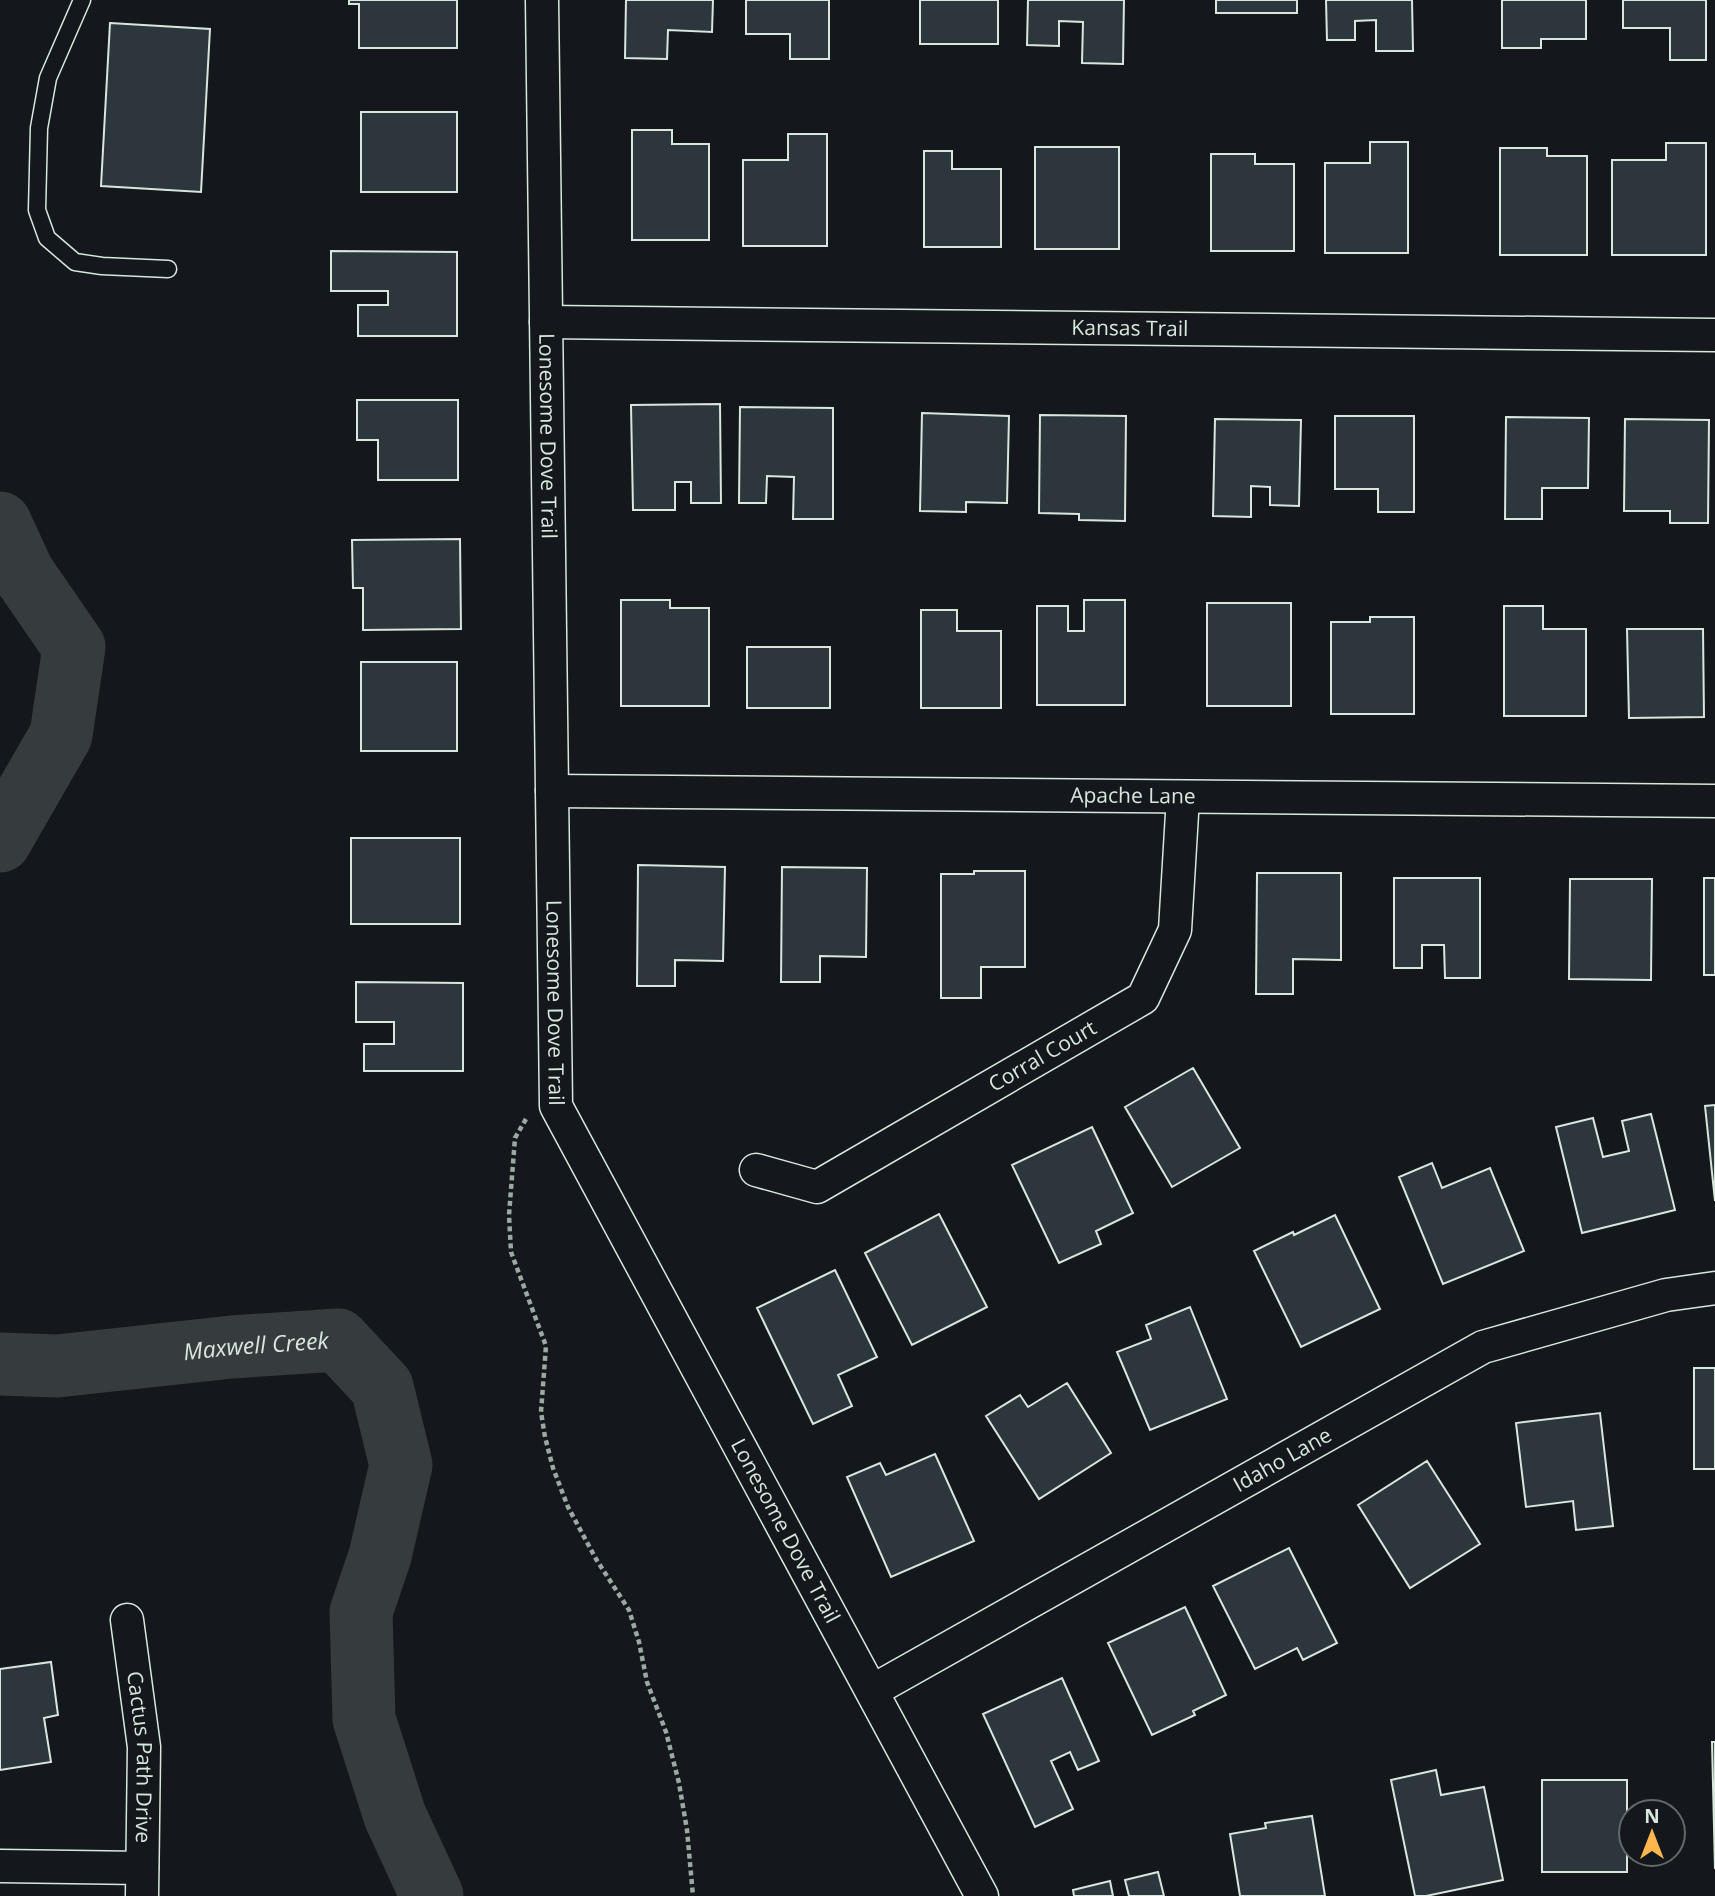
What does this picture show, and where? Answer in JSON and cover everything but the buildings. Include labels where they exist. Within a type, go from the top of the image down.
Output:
[{"type":"street","name":"Lonesome Dove Trail","points":[[542,0],[555,1105],[982,1896]]},
{"type":"street","name":"Kansas Trail","points":[[546,322],[1715,335]]},
{"type":"street","name":"Apache Lane","points":[[552,791],[1715,801]]},
{"type":"street","name":"Corral Court","points":[[756,1170],[817,1186],[1143,998],[1174,930],[1183,797]]},
{"type":"street","name":"Idaho Lane","points":[[872,1690],[1483,1347],[1666,1295],[1715,1288]]},
{"type":"street","name":"Cactus Path Drive","points":[[127,1620],[144,1747],[142,1882]]},
{"type":"street","points":[[0,1866],[142,1882]]},
{"type":"lane","points":[[82,0],[48,78],[39,128],[37,210],[47,237],[75,262],[168,269]]},
{"type":"path","points":[[555,1105],[526,1119],[515,1138],[509,1215],[511,1252],[546,1346],[541,1412],[553,1468],[568,1507],[596,1559],[629,1609],[647,1682],[666,1732],[687,1830],[693,1896]]},
{"type":"waterway","name":"Maxwell Creek","points":[[0,523],[23,573],[74,647],[61,735],[0,841]]},
{"type":"waterway","name":"Maxwell Creek","points":[[0,1364],[57,1366],[232,1347],[338,1340],[382,1387],[401,1465],[380,1556],[361,1612],[364,1719],[395,1816],[432,1896]]}]
